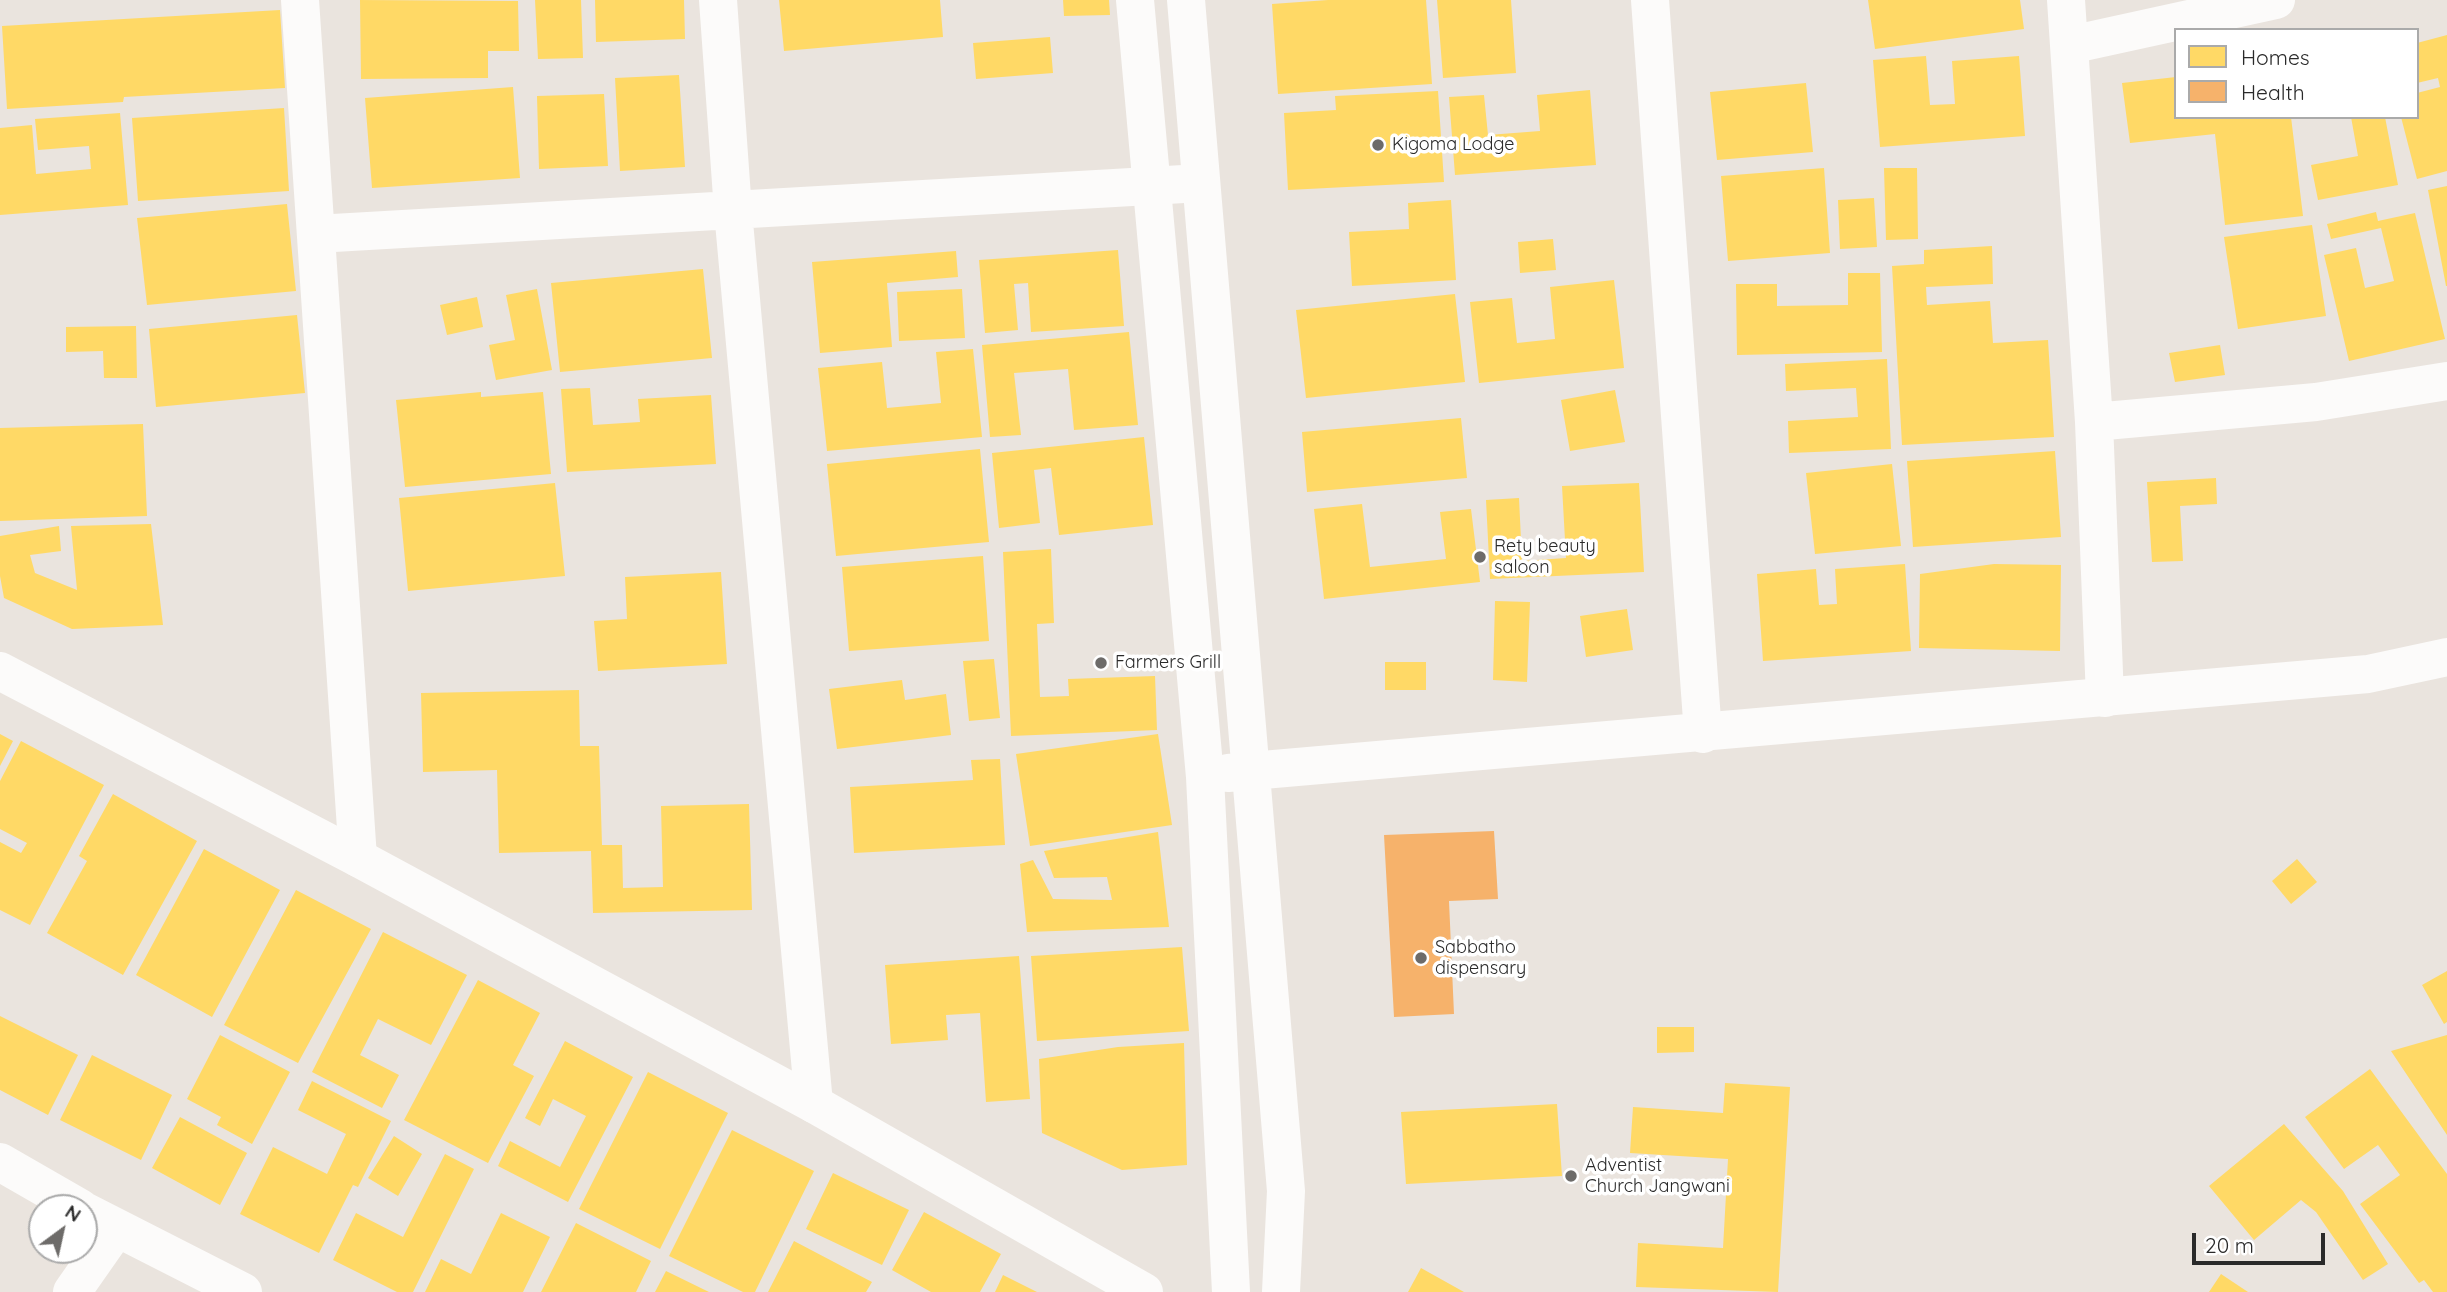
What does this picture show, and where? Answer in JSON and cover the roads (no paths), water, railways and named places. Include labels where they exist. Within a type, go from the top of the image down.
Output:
[{"type":"street","points":[[300,0],[358,858]]},
{"type":"street","points":[[718,0],[733,211],[814,1104]]},
{"type":"street","points":[[1135,0],[1205,777],[1231,1292]]},
{"type":"street","points":[[1186,0],[1286,1191],[1281,1292]]},
{"type":"street","points":[[1650,0],[1703,734]]},
{"type":"street","points":[[2066,0],[2094,422],[2105,698]]},
{"type":"street","points":[[2070,45],[2276,0]]},
{"type":"street","points":[[316,234],[1201,183]]},
{"type":"street","points":[[2094,422],[2316,402],[2447,381]]},
{"type":"street","points":[[1205,777],[1251,770],[1703,734],[2368,674],[2447,657]]},
{"type":"street","points":[[0,671],[358,858],[814,1104],[1144,1292]]},
{"type":"street","points":[[0,1162],[55,1194]]},
{"type":"street","points":[[98,1219],[243,1292]]},
{"type":"street","points":[[72,1292],[80,1264]]},
{"type":"place","name":"Kigoma Lodge","points":[[1378,145]]},
{"type":"place","name":"Rety beauty saloon","points":[[1480,557]]},
{"type":"place","name":"Farmers Grill","points":[[1101,663]]},
{"type":"place","name":"Sabbatho dispensary","points":[[1421,958]]},
{"type":"place","name":"Adventist Church Jangwani","points":[[1571,1176]]}]
